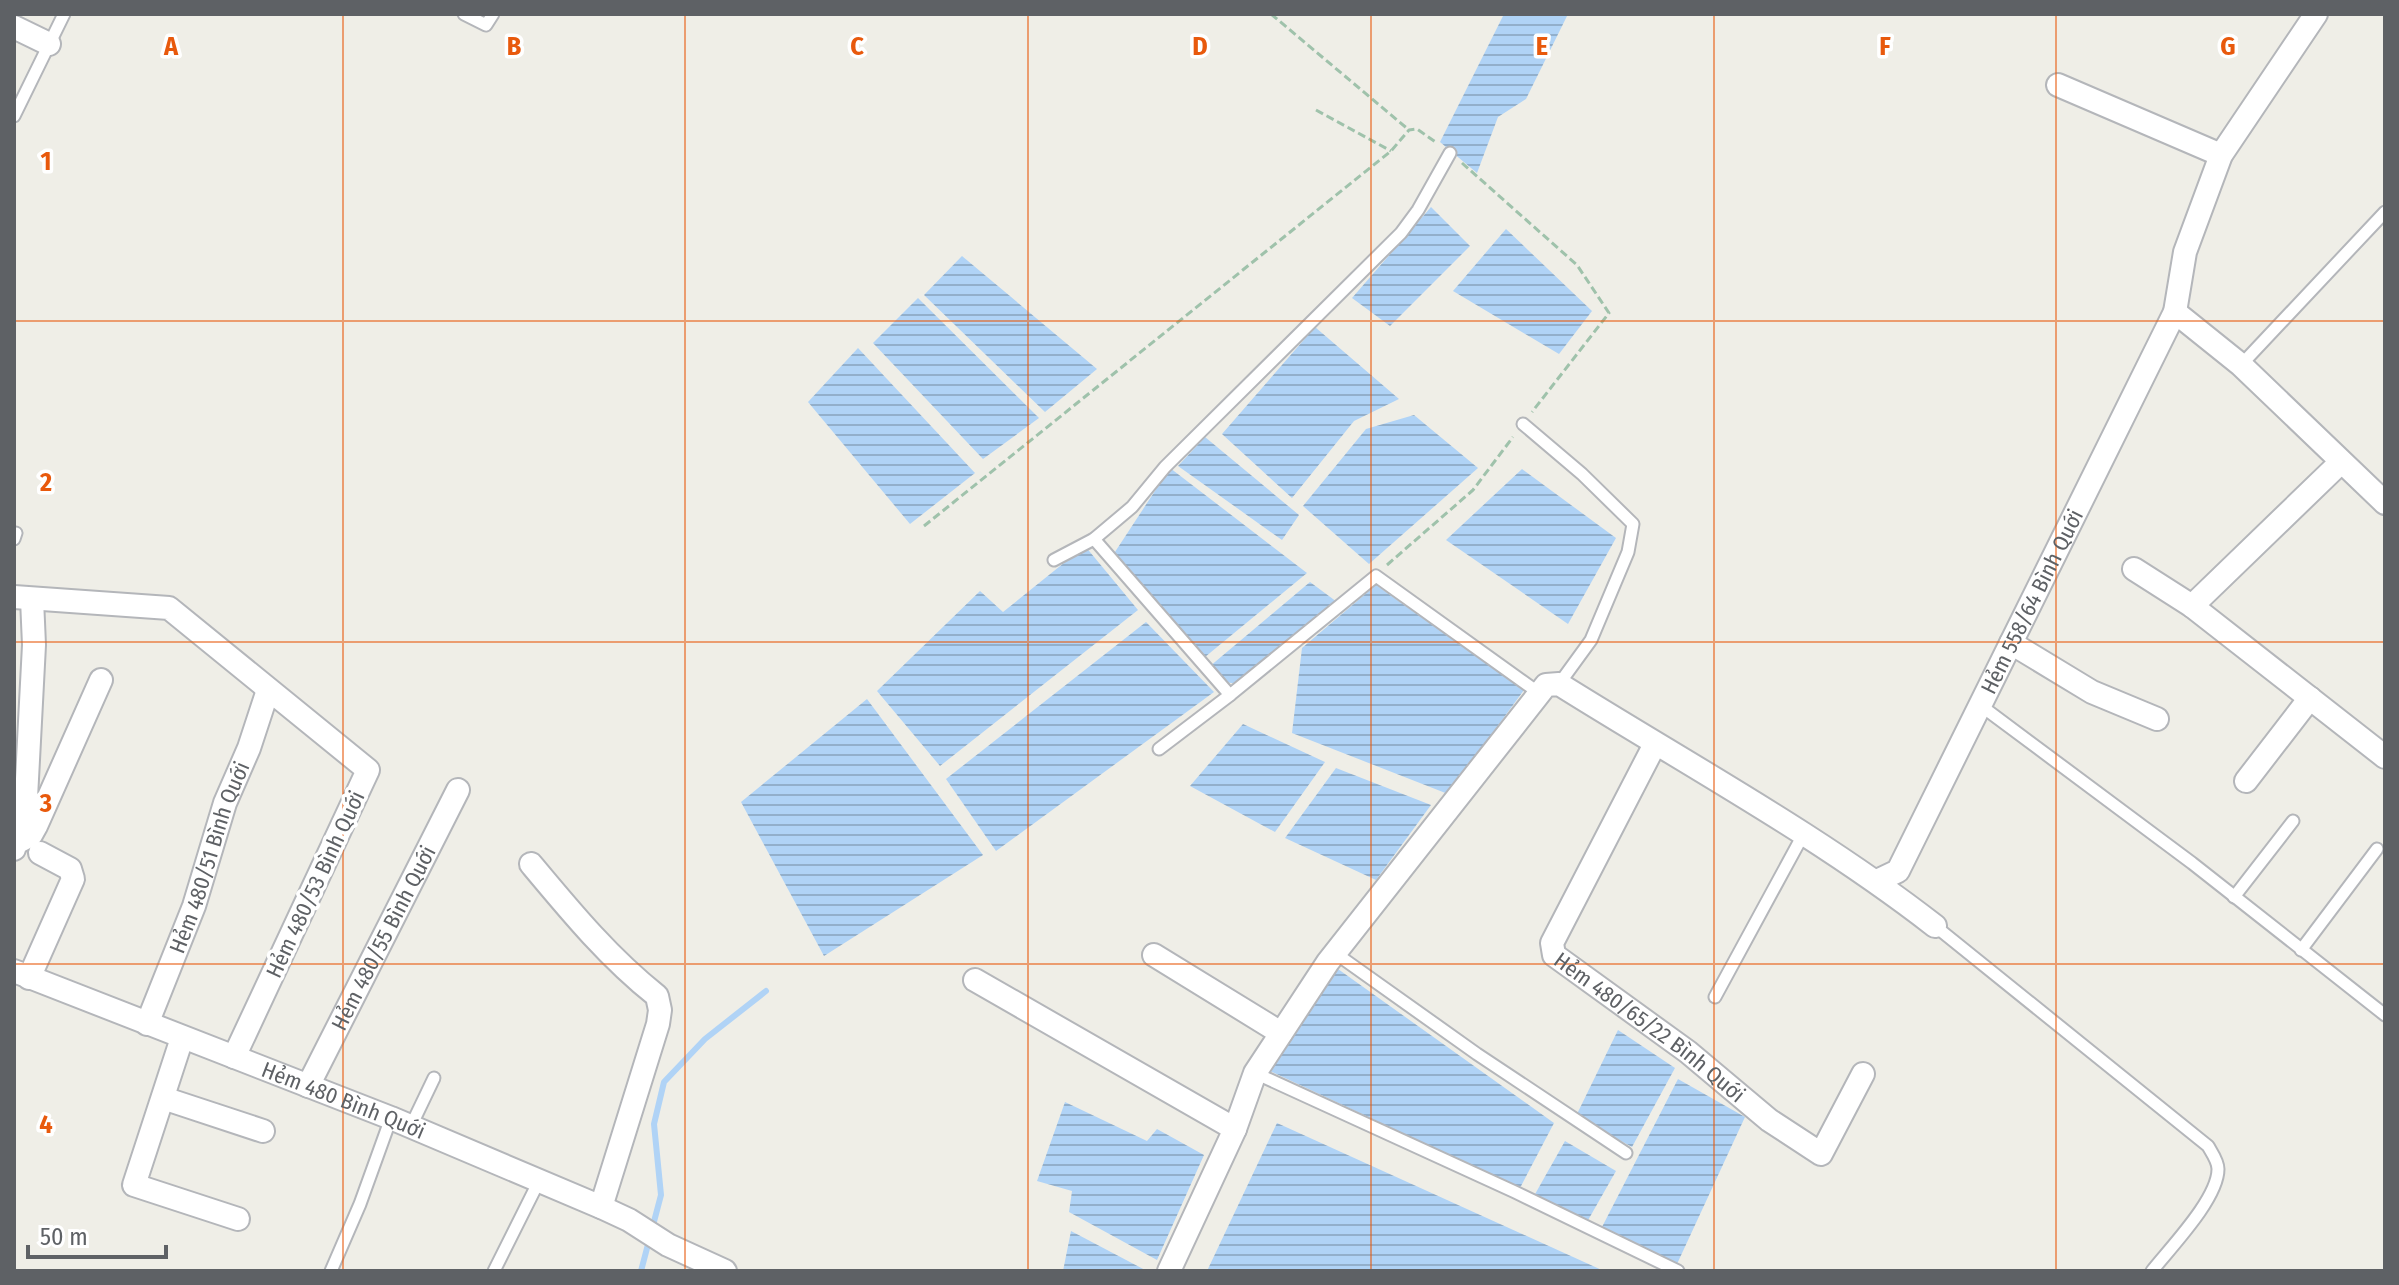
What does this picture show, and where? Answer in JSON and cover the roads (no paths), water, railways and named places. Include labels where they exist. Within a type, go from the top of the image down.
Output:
[{"type":"street","name":"Hẻm 558/64 Bình Quới","points":[[1877,881],[1898,871],[2175,312],[2185,252],[2221,155],[2316,14]]},
{"type":"street","points":[[14,27],[49,44]]},
{"type":"street","points":[[2058,85],[2221,155]]},
{"type":"street","points":[[2175,312],[2241,365],[2385,503]]},
{"type":"street","points":[[2192,606],[2341,462]]},
{"type":"street","points":[[2134,569],[2192,606],[2385,757]]},
{"type":"street","points":[[15,846],[26,798],[34,645],[23,598]]},
{"type":"street","name":"Hẻm 480/53 Bình Quới","points":[[23,598],[169,608],[368,770],[234,1057]]},
{"type":"street","points":[[2011,643],[2092,692],[2157,719]]},
{"type":"street","points":[[15,846],[31,835],[36,826],[101,680]]},
{"type":"street","points":[[1169,1271],[1235,1129],[1255,1073],[1281,1033],[1335,953],[1549,689],[1655,744],[1877,881],[1935,926]]},
{"type":"street","name":"Hẻm 480/51 Bình Quới","points":[[147,1024],[194,906],[225,803],[249,748],[268,690]]},
{"type":"street","points":[[2246,781],[2310,698]]},
{"type":"street","name":"Hẻm 480/65/22 Bình Quới","points":[[1655,744],[1552,943],[1554,955],[1688,1052],[1769,1120],[1821,1154],[1863,1074]]},
{"type":"street","name":"Hẻm 480/55 Bình Quới","points":[[308,1086],[458,790]]},
{"type":"street","points":[[22,975],[73,879],[70,869],[40,853]]},
{"type":"street","points":[[531,864],[588,934],[657,996],[660,1010],[601,1207]]},
{"type":"street","points":[[1154,955],[1281,1033]]},
{"type":"street","name":"Hẻm 480 Bình Quới","points":[[22,975],[401,1122],[629,1220],[692,1265],[725,1271]]},
{"type":"street","points":[[975,980],[1235,1129]]},
{"type":"street","points":[[182,1038],[134,1185],[238,1219]]},
{"type":"street","points":[[163,1098],[263,1131]]},
{"type":"lane","points":[[14,116],[64,14]]},
{"type":"lane","points":[[464,14],[486,25],[493,14]]},
{"type":"lane","points":[[1054,560],[1094,539],[1132,507],[1165,467],[1401,233],[1418,210],[1450,153]]},
{"type":"lane","points":[[2241,365],[2385,212]]},
{"type":"lane","points":[[1159,749],[1376,576],[1549,689],[1591,640],[1628,552],[1633,524],[1582,474],[1523,424]]},
{"type":"lane","points":[[1094,539],[1230,695]]},
{"type":"lane","points":[[1980,705],[2385,1015]]},
{"type":"lane","points":[[2234,897],[2293,821]]},
{"type":"lane","points":[[1715,997],[1803,835]]},
{"type":"lane","points":[[2301,950],[2377,849]]},
{"type":"lane","points":[[1935,926],[2208,1146],[2218,1170],[2213,1188],[2204,1205],[2152,1271]]},
{"type":"lane","points":[[1335,953],[1477,1054],[1626,1153]]},
{"type":"lane","points":[[1255,1073],[1515,1192],[1678,1271]]},
{"type":"lane","points":[[331,1271],[401,1122],[434,1078]]},
{"type":"lane","points":[[494,1271],[538,1183]]},
{"type":"water","points":[[1504,14],[1568,14],[1526,99],[1498,117],[1477,173],[1440,142]]},
{"type":"water","points":[[1431,207],[1470,246],[1390,326],[1352,298]]},
{"type":"water","points":[[1506,229],[1592,311],[1559,354],[1453,291]]},
{"type":"water","points":[[962,256],[1097,369],[1045,412],[924,295]]},
{"type":"water","points":[[918,298],[1039,418],[983,459],[873,343]]},
{"type":"water","points":[[1315,327],[1399,399],[1354,421],[1292,498],[1222,434]]},
{"type":"water","points":[[858,348],[975,473],[910,524],[808,402]]},
{"type":"water","points":[[1414,415],[1478,468],[1369,564],[1303,506],[1366,429]]},
{"type":"water","points":[[1205,437],[1299,515],[1282,540],[1178,466]]},
{"type":"water","points":[[1170,468],[1307,573],[1205,657],[1113,555]]},
{"type":"water","points":[[1522,469],[1616,538],[1568,624],[1446,540]]},
{"type":"water","points":[[1085,546],[1138,610],[940,766],[877,691],[980,591],[1003,612]]},
{"type":"water","points":[[1310,582],[1337,602],[1237,684],[1225,682],[1209,667]]},
{"type":"water","points":[[1376,585],[1524,690],[1448,794],[1292,733],[1302,648]]},
{"type":"water","points":[[1146,622],[1214,692],[996,851],[946,779]]},
{"type":"water","points":[[867,699],[983,855],[824,956],[741,802]]},
{"type":"water","points":[[1243,724],[1325,762],[1275,832],[1190,786]]},
{"type":"water","points":[[1336,768],[1431,805],[1376,880],[1285,838]]},
{"type":"water","points":[[1338,969],[1554,1123],[1520,1188],[1270,1071]]},
{"type":"water","points":[[1618,1030],[1675,1068],[1632,1147],[1576,1116]]},
{"type":"water","points":[[1678,1079],[1745,1117],[1677,1264],[1602,1227]]},
{"type":"water","points":[[1065,1102],[1147,1141],[1157,1129],[1204,1155],[1157,1260],[1069,1212],[1072,1191],[1037,1181]]},
{"type":"water","points":[[1277,1123],[1604,1271],[1207,1271]]},
{"type":"water","points":[[1565,1141],[1616,1171],[1587,1222],[1534,1196]]},
{"type":"water","points":[[1071,1231],[1147,1271],[1063,1271]]},
{"type":"waterway","points":[[641,1271],[661,1195],[654,1124],[664,1082],[705,1039],[766,991]]}]
